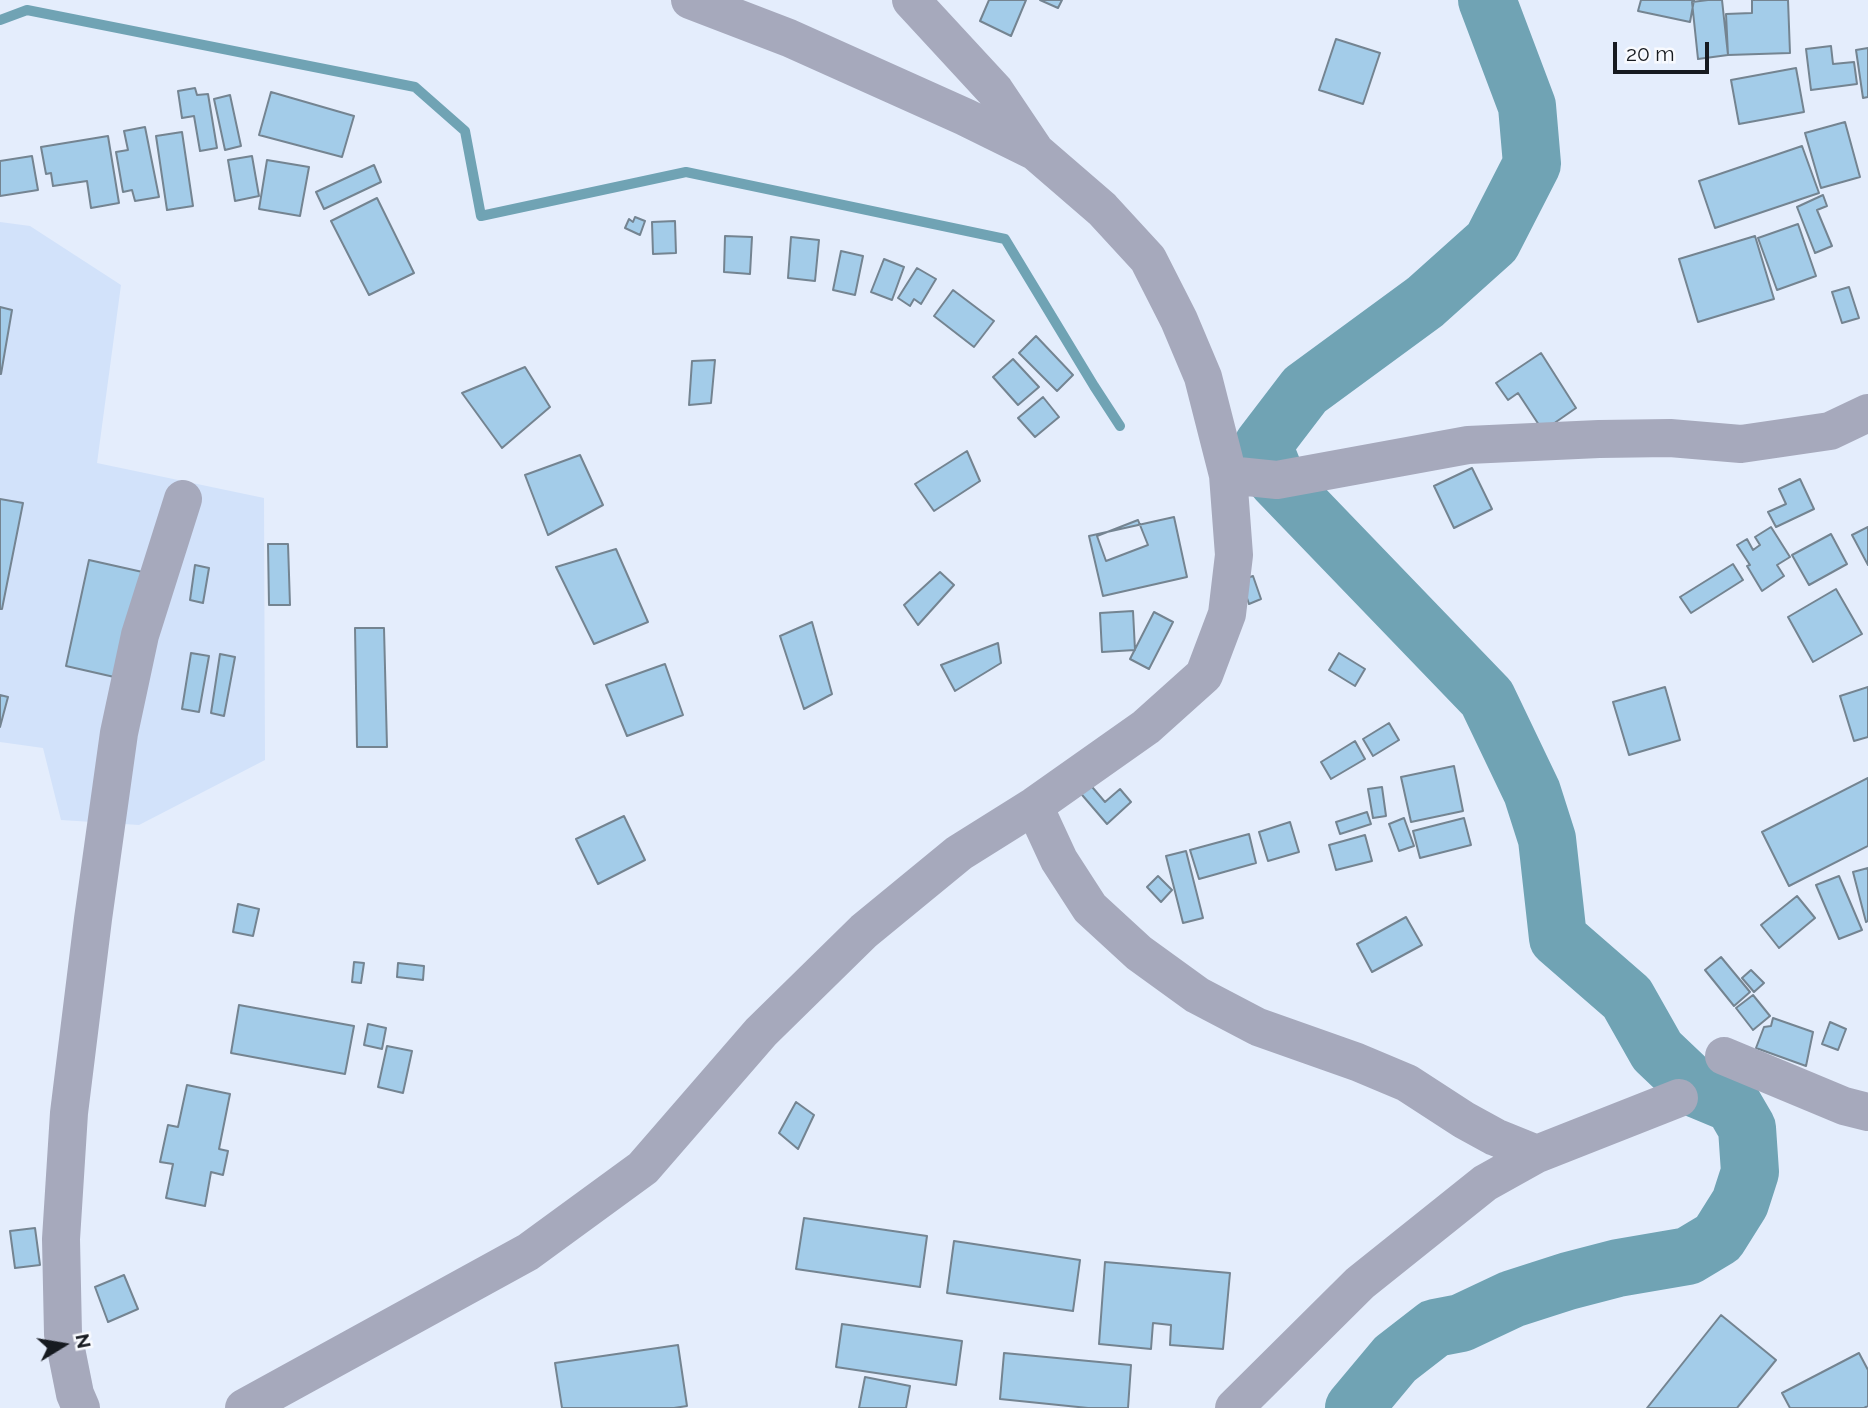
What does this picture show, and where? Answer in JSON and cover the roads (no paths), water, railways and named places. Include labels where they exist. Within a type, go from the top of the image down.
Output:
[{"type":"street","points":[[244,1408],[528,1252],[643,1168],[761,1032],[864,931],[959,853],[1034,806],[1146,727],[1204,675],[1227,614],[1234,555],[1228,475],[1203,377],[1179,320],[1148,259],[1102,209],[1036,152],[789,38],[690,0]]},
{"type":"street","points":[[911,0],[995,91],[1036,152]]},
{"type":"street","points":[[1228,475],[1276,480],[1468,445],[1670,438],[1741,444],[1830,431],[1868,413]]},
{"type":"street","points":[[81,1408],[75,1394],[63,1334],[61,1239],[69,1113],[119,733],[140,635],[183,499]]},
{"type":"street","points":[[1034,806],[1059,860],[1090,908],[1139,953],[1197,995],[1258,1027],[1407,1083],[1495,1137],[1537,1154]]},
{"type":"street","points":[[1724,1056],[1844,1106],[1868,1112]]},
{"type":"street","points":[[1234,1408],[1360,1283],[1485,1182],[1537,1154],[1679,1098]]},
{"type":"waterway","points":[[1354,1408],[1395,1359],[1435,1328],[1461,1323],[1512,1299],[1568,1281],[1618,1268],[1688,1256],[1718,1238],[1740,1203],[1750,1172],[1747,1128],[1733,1104],[1697,1089],[1657,1051],[1627,998],[1558,938],[1547,839],[1532,792],[1487,698],[1277,480],[1263,445],[1305,390],[1425,302],[1492,242],[1532,164],[1527,106],[1487,0]]},
{"type":"waterway","points":[[0,20],[27,10],[415,87],[465,131],[481,216],[686,172],[1005,239],[1120,426]]}]
